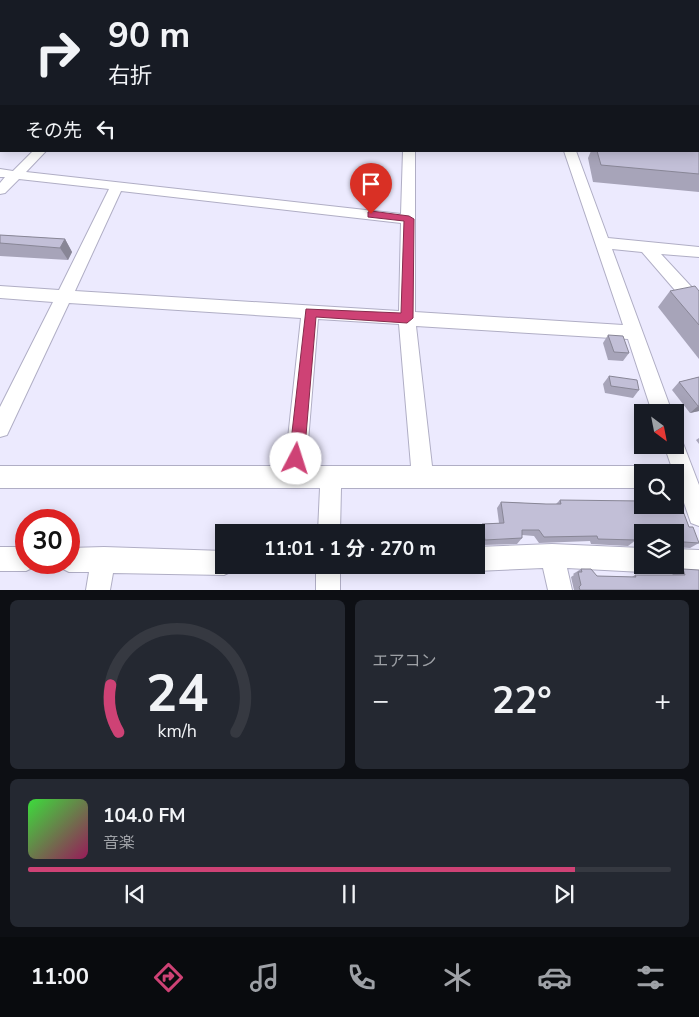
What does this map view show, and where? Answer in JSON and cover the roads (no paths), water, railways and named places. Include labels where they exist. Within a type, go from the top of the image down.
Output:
[{"type":"street","points":[[0,190],[39,152]]},
{"type":"street","points":[[409,152],[407,318],[422,477]]},
{"type":"street","points":[[570,152],[659,404]]},
{"type":"street","points":[[0,173],[409,219]]},
{"type":"street","points":[[0,428],[117,186]]},
{"type":"street","points":[[603,242],[699,252]]},
{"type":"street","points":[[646,247],[699,306]]},
{"type":"street","points":[[0,292],[635,333]]},
{"type":"street","points":[[295,477],[310,312]]},
{"type":"street","points":[[0,477],[634,477]]},
{"type":"street","points":[[330,524],[331,477]]},
{"type":"street","points":[[684,485],[699,515]]},
{"type":"street","points":[[485,559],[552,556],[634,560]]},
{"type":"street","points":[[552,556],[560,590]]},
{"type":"street","points":[[0,559],[15,559]]},
{"type":"street","points":[[98,590],[104,559]]},
{"type":"street","points":[[80,560],[215,563]]},
{"type":"street","points":[[684,561],[699,562]]},
{"type":"street","points":[[328,574],[328,590]]}]
